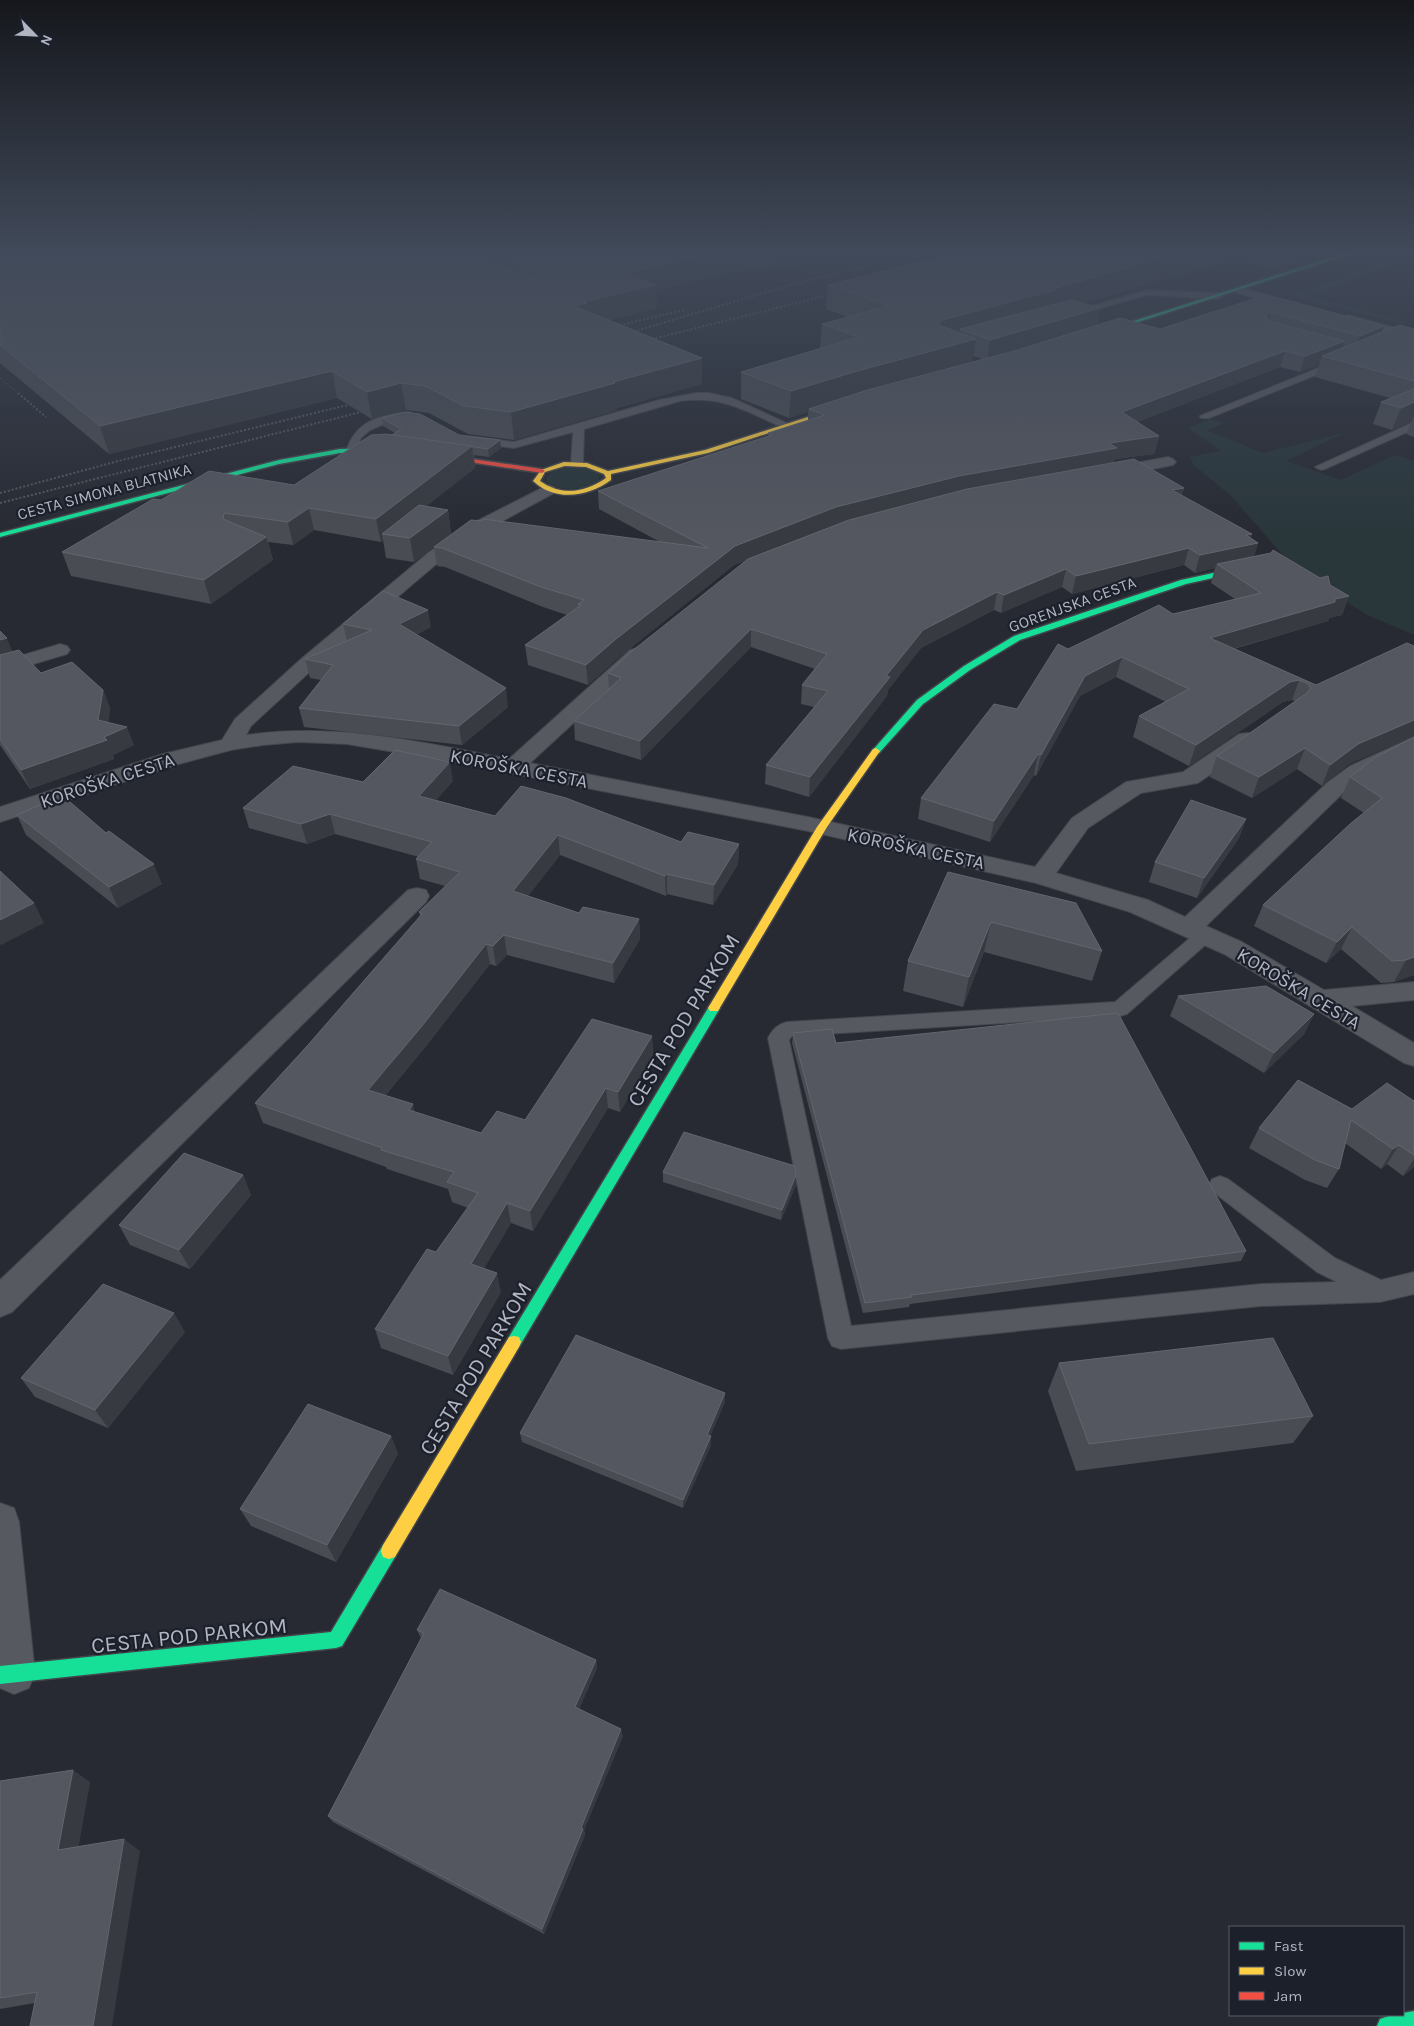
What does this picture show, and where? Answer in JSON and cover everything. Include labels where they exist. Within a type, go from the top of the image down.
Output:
[{"type":"street","points":[[607,472],[609,479],[604,485],[593,490],[578,492],[548,490],[540,486],[536,481],[537,476],[542,471],[552,467],[577,464],[590,465],[607,472],[648,466],[706,452],[857,403]]},
{"type":"street","name":"CESTA SIMONA BLATNIKA","points":[[0,534],[279,462],[340,451],[399,451]]},
{"type":"street","points":[[427,455],[542,471]]},
{"type":"street","points":[[1090,476],[1168,462]]},
{"type":"street","points":[[230,744],[242,723],[308,663],[434,557],[467,533],[548,490]]},
{"type":"street","name":"GORENJSKA CESTA","points":[[822,827],[884,740],[920,702],[967,668],[1017,638],[1184,582],[1258,566]]},
{"type":"street","points":[[514,766],[648,645]]},
{"type":"street","points":[[0,668],[60,650]]},
{"type":"street","points":[[1041,876],[1080,823],[1134,787],[1190,778],[1260,730]]},
{"type":"street","name":"KOROŠKA CESTA","points":[[0,815],[171,759],[263,738],[298,736],[347,738],[514,766],[822,827],[1041,876],[1138,906],[1233,948],[1414,1056]]},
{"type":"street","points":[[1196,932],[1335,788],[1358,771],[1414,743]]},
{"type":"street","name":"CESTA POD PARKOM","points":[[7,1674],[336,1640],[822,827]]},
{"type":"street","points":[[0,1302],[417,896]]},
{"type":"street","points":[[1320,1000],[1414,991]]},
{"type":"street","points":[[0,1522],[7,1674]]},
{"type":"street","points":[[1387,2026],[1414,2021]]},
{"type":"lane","points":[[1204,416],[1355,356],[1337,351]]},
{"type":"lane","points":[[464,438],[514,445],[688,396],[708,396],[723,399],[788,426]]},
{"type":"lane","points":[[351,451],[357,435],[367,428],[393,417],[418,415]]},
{"type":"lane","points":[[1320,467],[1414,425]]},
{"type":"lane","points":[[577,464],[579,427]]},
{"type":"lane","points":[[1196,932],[1120,1009],[787,1029],[778,1038],[841,1338],[1261,1295],[1380,1291],[1414,1283]]},
{"type":"lane","points":[[1220,1185],[1326,1265],[1380,1291]]},
{"type":"path","points":[[0,378],[46,417]]},
{"type":"shaded area","points":[[1210,419],[1225,423],[1207,430],[1263,453],[1344,433],[1286,461],[1341,480],[1395,455],[1414,461],[1414,635],[1367,615],[1296,570],[1231,496],[1194,465],[1189,457],[1221,451],[1188,428]]},
{"type":"shaded area","points":[[578,467],[596,471],[600,475],[599,480],[593,484],[574,489],[567,489],[547,482],[546,478],[552,472]]},
{"type":"building","points":[[3,348],[676,348],[702,358],[511,412],[464,406],[425,386],[401,383],[367,392],[332,371],[100,426]]},
{"type":"building","points":[[823,348],[944,348],[791,391],[741,372]]},
{"type":"building","points":[[1025,348],[1328,348],[1305,356],[1285,351],[1122,412],[1159,436],[1109,443],[1117,448],[959,476],[836,507],[735,546],[616,639],[586,665],[525,645],[581,605],[578,604],[584,600],[541,587],[442,548],[434,547],[471,520],[482,521],[483,519],[708,548],[598,491],[772,435],[768,433],[825,415],[809,409],[864,391]]},
{"type":"building","points":[[1343,348],[1414,348],[1414,381],[1322,356]]},
{"type":"building","points":[[1414,389],[1414,402],[1401,408],[1381,402]]},
{"type":"building","points":[[405,412],[420,414],[459,435],[500,440],[488,449],[392,435],[401,429],[382,418]]},
{"type":"building","points":[[386,434],[472,446],[376,519],[309,508],[288,522],[224,513],[223,519],[266,537],[204,580],[62,552],[153,499],[161,500],[209,471],[294,485],[371,435]]},
{"type":"building","points":[[1134,459],[1184,488],[1172,490],[1252,534],[1246,535],[1258,543],[1200,555],[1189,548],[1076,576],[1066,569],[1004,595],[997,592],[923,630],[886,676],[890,677],[810,777],[766,765],[828,691],[802,685],[827,654],[751,629],[640,741],[574,721],[621,678],[608,673],[632,651],[748,559],[849,520],[967,489]]},
{"type":"building","points":[[419,505],[448,510],[410,538],[382,534]]},
{"type":"building","points":[[1273,550],[1320,578],[1328,576],[1330,585],[1349,596],[1335,599],[1335,602],[1210,638],[1316,685],[1407,643],[1414,646],[1414,720],[1358,744],[1330,765],[1305,748],[1259,777],[1217,756],[1307,693],[1311,688],[1307,683],[1299,680],[1290,682],[1196,745],[1139,716],[1189,689],[1122,657],[1085,676],[1041,755],[1038,754],[994,821],[921,798],[994,704],[1017,709],[1058,644],[1068,649],[1159,605],[1173,614],[1261,593],[1217,564],[1271,553]]},
{"type":"building","points":[[383,591],[428,610],[399,624],[506,688],[459,726],[299,708],[333,665],[305,659],[372,630],[343,624]]},
{"type":"building","points":[[0,631],[7,638],[0,640]]},
{"type":"building","points":[[19,650],[41,673],[72,662],[103,690],[98,720],[127,727],[104,737],[107,740],[21,770],[0,739],[0,655]]},
{"type":"building","points":[[1414,737],[1414,957],[1406,960],[1392,961],[1352,927],[1337,942],[1263,905],[1350,824],[1382,798],[1350,777],[1376,757]]},
{"type":"building","points":[[395,750],[450,762],[419,796],[495,816],[521,786],[566,798],[681,842],[688,832],[739,844],[714,885],[667,874],[665,876],[558,835],[513,891],[579,913],[583,907],[639,919],[613,963],[504,935],[493,946],[486,944],[422,1026],[368,1090],[413,1104],[409,1110],[481,1133],[497,1111],[525,1120],[592,1019],[652,1036],[618,1092],[606,1088],[530,1211],[507,1203],[471,1264],[497,1273],[448,1356],[375,1329],[427,1249],[436,1252],[478,1193],[447,1182],[454,1172],[381,1150],[382,1148],[255,1103],[422,914],[419,912],[460,872],[416,859],[432,842],[330,814],[301,824],[243,808],[293,766],[363,782]]},
{"type":"building","points":[[62,795],[106,833],[109,831],[154,864],[109,887],[17,815]]},
{"type":"building","points":[[1191,800],[1246,819],[1204,878],[1155,862]]},
{"type":"building","points":[[0,871],[34,903],[0,920]]},
{"type":"building","points":[[948,872],[1076,903],[1102,951],[991,922],[969,977],[908,961]]},
{"type":"building","points":[[1266,986],[1314,1014],[1274,1053],[1178,996]]},
{"type":"building","points":[[1118,1013],[1246,1251],[911,1295],[912,1297],[865,1303],[793,1033],[832,1029],[836,1043]]},
{"type":"building","points":[[1298,1080],[1352,1109],[1387,1083],[1414,1101],[1414,1155],[1399,1145],[1393,1149],[1351,1120],[1339,1169],[1315,1160],[1259,1128]]},
{"type":"building","points":[[684,1132],[795,1166],[796,1175],[782,1210],[663,1172]]},
{"type":"building","points":[[184,1153],[243,1175],[179,1250],[119,1225]]},
{"type":"building","points":[[103,1284],[174,1313],[95,1410],[21,1378]]},
{"type":"building","points":[[576,1335],[725,1393],[707,1435],[711,1436],[683,1500],[520,1433]]},
{"type":"building","points":[[1273,1338],[1313,1416],[1089,1444],[1059,1363]]},
{"type":"building","points":[[308,1404],[391,1436],[327,1545],[240,1509]]},
{"type":"building","points":[[440,1589],[596,1660],[575,1707],[621,1729],[542,1929],[328,1816],[424,1633],[417,1630]]},
{"type":"building","points":[[73,1770],[58,1850],[124,1839],[93,2026],[30,2026],[37,1992],[0,1998],[0,1781]]},
{"type":"railway","points":[[0,493],[122,460],[360,402]]},
{"type":"railway","points":[[0,503],[373,409]]},
{"type":"traffic: fast","points":[[0,535],[279,462],[340,451],[383,450]]},
{"type":"traffic: fast","points":[[876,751],[920,702],[967,668],[1017,638],[1184,582],[1250,567]]},
{"type":"traffic: fast","points":[[514,1342],[714,1008]]},
{"type":"traffic: fast","points":[[0,1675],[336,1640],[389,1551]]},
{"type":"traffic: fast","points":[[1387,2026],[1414,2021]]},
{"type":"traffic: slow","points":[[607,473],[706,452],[844,407]]},
{"type":"traffic: slow","points":[[564,464],[587,465],[607,473],[609,479],[592,489],[572,493],[553,491],[536,481],[543,471],[564,464]]},
{"type":"traffic: slow","points":[[714,1008],[822,827],[876,751]]},
{"type":"traffic: slow","points":[[389,1551],[514,1342]]},
{"type":"traffic: jam","points":[[438,456],[542,471]]}]
